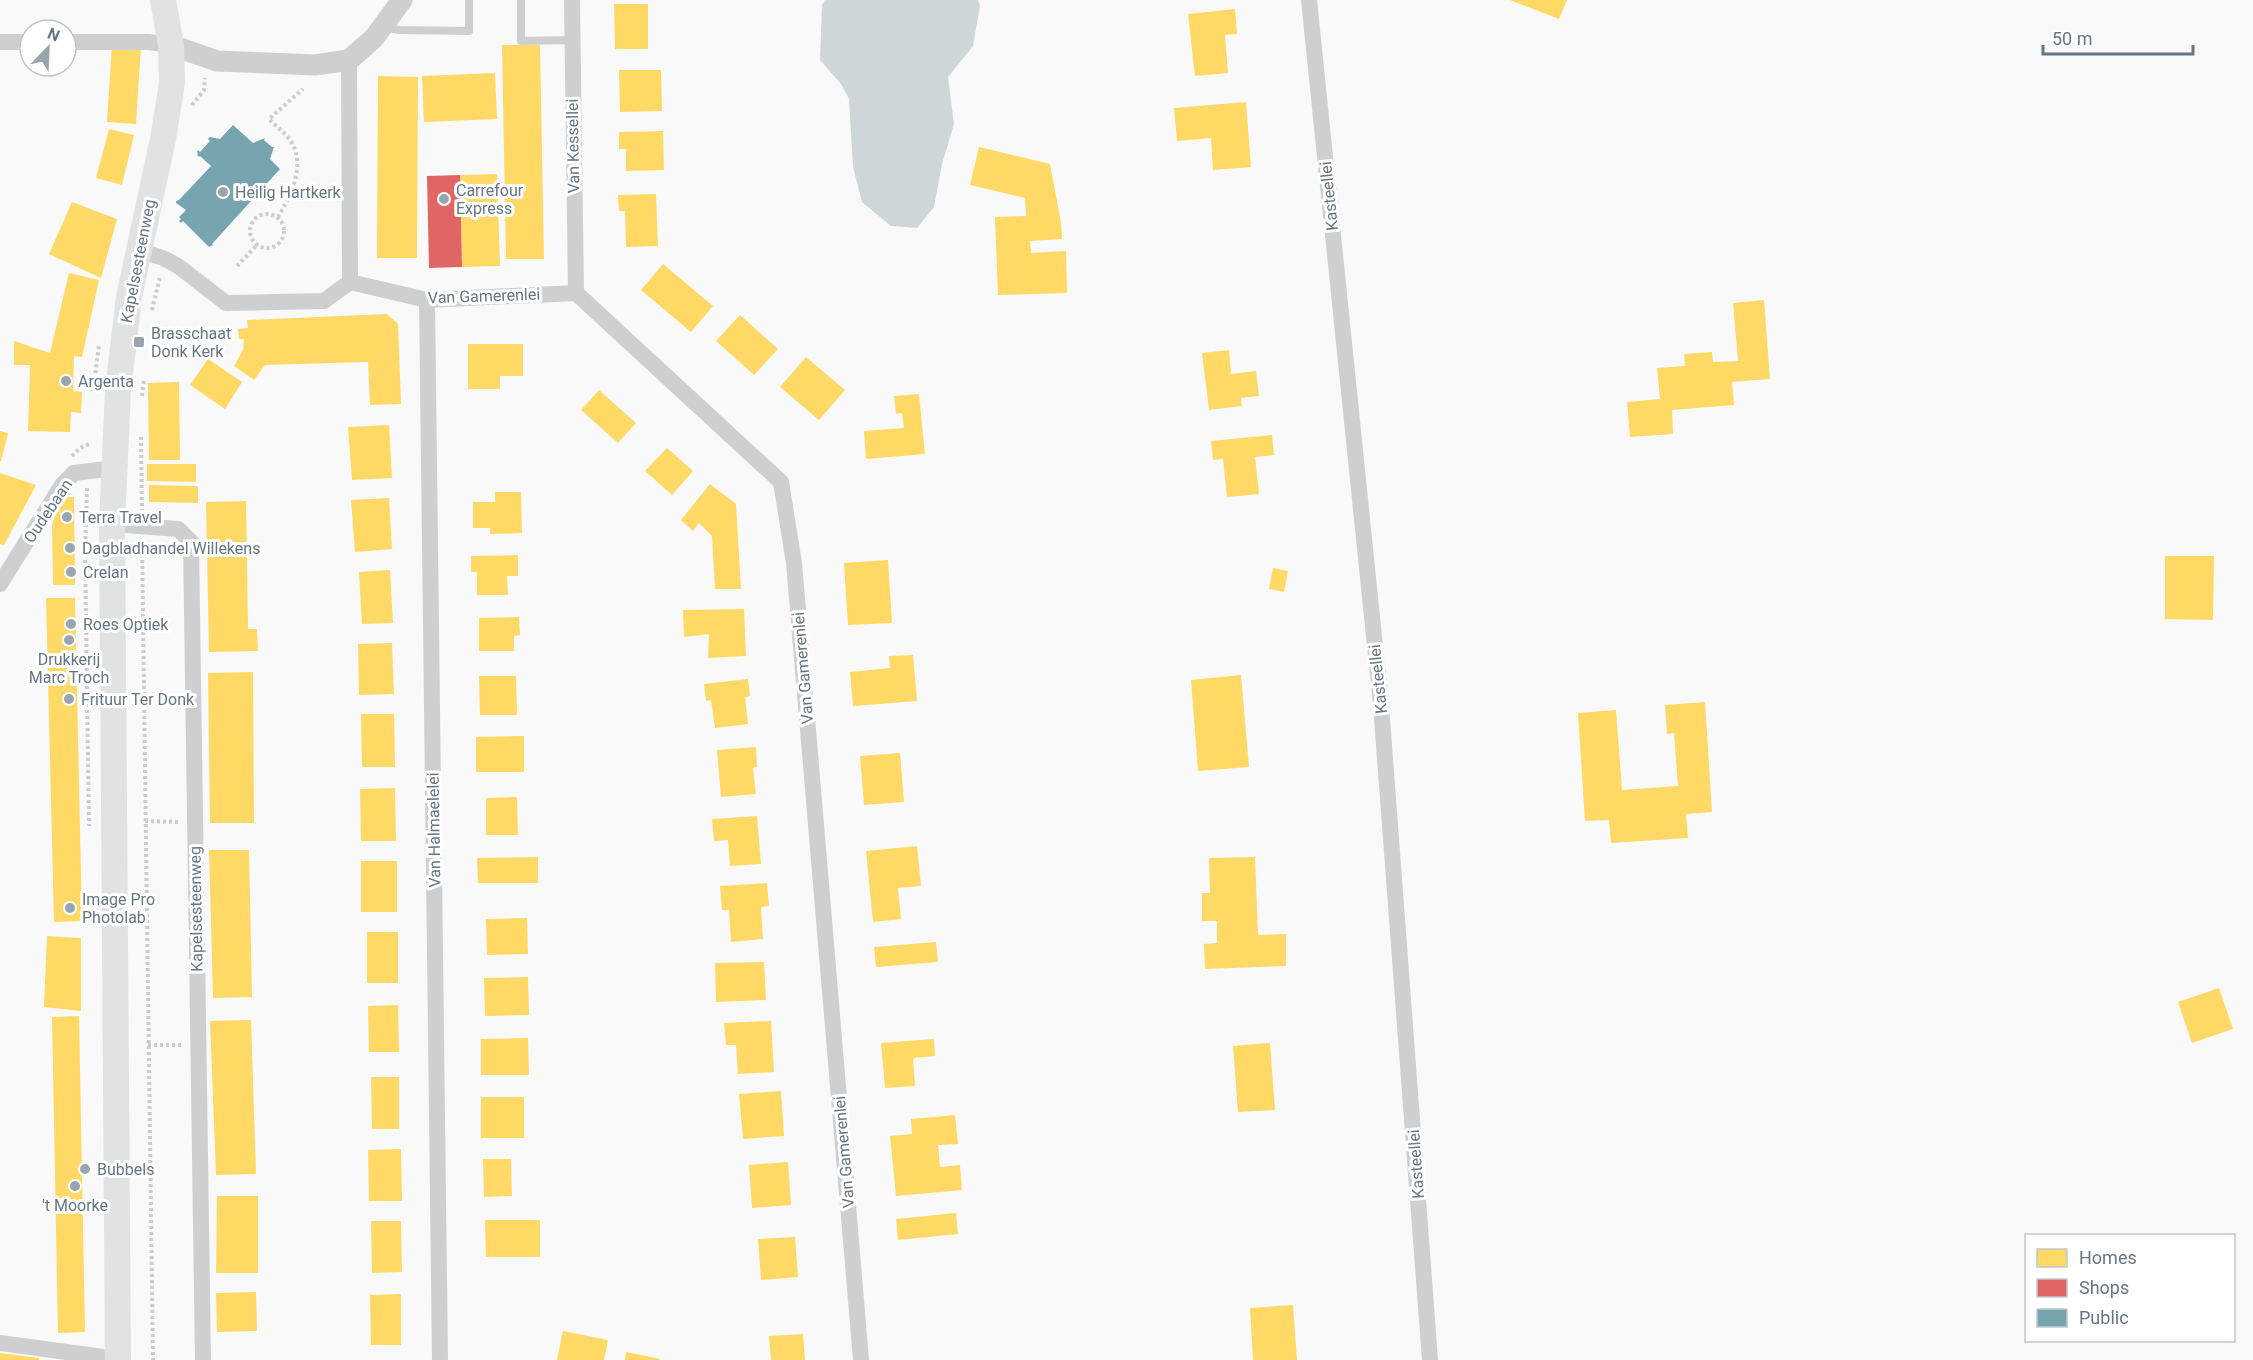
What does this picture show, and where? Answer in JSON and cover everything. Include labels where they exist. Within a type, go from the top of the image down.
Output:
[{"type":"main road","name":"Kapelsesteenweg","points":[[118,1359],[112,524],[118,390],[129,297],[170,101],[171,45],[163,0]]},
{"type":"street","points":[[78,42],[148,42],[171,45],[217,61],[315,65],[349,60],[374,38],[402,0]]},
{"type":"street","name":"Van Kessellei","points":[[572,0],[576,293]]},
{"type":"street","name":"Kasteellei","points":[[1309,0],[1381,705],[1430,1360]]},
{"type":"street","points":[[0,42],[18,42]]},
{"type":"street","points":[[138,250],[163,258],[178,266],[226,303],[324,301],[350,282],[349,60]]},
{"type":"street","name":"Van Gamerenlei","points":[[350,282],[427,300],[576,293],[781,482],[794,563],[861,1360]]},
{"type":"street","name":"Van Halmaelelei","points":[[427,300],[440,1360]]},
{"type":"street","name":"Oudebaan","points":[[0,584],[62,485],[74,473],[114,468]]},
{"type":"street","name":"Kapelsesteenweg","points":[[112,524],[178,529],[191,542],[203,1360]]},
{"type":"street","points":[[0,1343],[118,1359]]},
{"type":"lane","points":[[382,27],[399,30],[469,31],[469,0]]},
{"type":"lane","points":[[521,0],[521,40],[571,39]]},
{"type":"path","points":[[278,217],[294,184],[298,156],[290,140],[269,119],[303,89]]},
{"type":"path","points":[[190,114],[192,103],[204,90]]},
{"type":"path","points":[[266,213],[278,217],[285,232],[281,242],[272,248],[261,248],[250,235],[252,223],[260,215],[266,213]]},
{"type":"path","points":[[237,266],[257,245]]},
{"type":"path","points":[[151,313],[160,283],[163,258]]},
{"type":"path","points":[[142,404],[145,370]]},
{"type":"path","points":[[141,435],[153,1360]]},
{"type":"path","points":[[146,821],[195,822]]},
{"type":"path","points":[[148,1045],[199,1045]]},
{"type":"shaded area","points":[[825,0],[978,0],[980,6],[973,46],[948,77],[954,124],[942,164],[934,207],[917,228],[891,226],[862,202],[853,167],[849,99],[841,84],[820,60],[822,5]]},
{"type":"building: Homes","points":[[1510,0],[1567,0],[1559,19]]},
{"type":"building: Homes","points":[[614,4],[648,4],[648,49],[615,49]]},
{"type":"building: Homes","points":[[1235,9],[1237,34],[1225,35],[1228,73],[1195,76],[1188,14]]},
{"type":"building: Homes","points":[[112,44],[141,46],[136,124],[107,122]]},
{"type":"building: Homes","points":[[502,45],[540,45],[544,259],[506,259]]},
{"type":"building: Homes","points":[[619,70],[661,70],[662,111],[620,112]]},
{"type":"building: Homes","points":[[495,73],[497,119],[424,122],[422,76]]},
{"type":"building: Homes","points":[[378,76],[418,77],[417,258],[377,258]]},
{"type":"building: Homes","points":[[1246,102],[1251,167],[1213,170],[1211,138],[1177,141],[1174,108]]},
{"type":"building: Homes","points":[[109,129],[134,135],[122,185],[96,178]]},
{"type":"building: Homes","points":[[663,131],[664,170],[626,171],[626,149],[619,149],[619,132]]},
{"type":"building: Homes","points":[[979,147],[1050,164],[1062,239],[1030,241],[1031,253],[1066,251],[1067,293],[998,295],[995,217],[1026,216],[1025,198],[970,185]]},
{"type":"building: Homes","points":[[497,174],[500,266],[462,267],[460,175]]},
{"type":"building: Homes","points":[[656,194],[658,246],[626,247],[625,211],[619,211],[618,195]]},
{"type":"building: Homes","points":[[72,202],[117,219],[101,278],[49,254]]},
{"type":"building: Homes","points":[[663,264],[713,306],[691,332],[641,290]]},
{"type":"building: Homes","points":[[69,273],[99,280],[82,357],[74,356],[73,391],[82,392],[81,413],[71,412],[70,432],[28,431],[30,365],[14,365],[14,341],[50,353]]},
{"type":"building: Homes","points":[[1764,300],[1770,379],[1732,382],[1734,405],[1672,410],[1673,434],[1630,437],[1627,402],[1660,399],[1657,368],[1685,366],[1684,354],[1712,352],[1713,362],[1738,361],[1733,303]]},
{"type":"building: Homes","points":[[387,314],[398,324],[401,404],[370,405],[368,362],[265,365],[254,380],[234,366],[243,350],[244,339],[239,339],[238,329],[248,328],[247,320]]},
{"type":"building: Homes","points":[[740,315],[778,349],[754,375],[716,341]]},
{"type":"building: Homes","points":[[468,344],[523,344],[523,376],[500,376],[500,389],[468,389]]},
{"type":"building: Homes","points":[[1229,350],[1231,374],[1256,371],[1259,396],[1241,398],[1242,406],[1209,410],[1202,353]]},
{"type":"building: Homes","points":[[806,357],[845,390],[819,420],[780,387]]},
{"type":"building: Homes","points":[[208,359],[242,382],[225,409],[190,385]]},
{"type":"building: Homes","points":[[179,382],[180,460],[149,460],[148,383]]},
{"type":"building: Homes","points":[[599,390],[636,423],[618,443],[581,410]]},
{"type":"building: Homes","points":[[919,394],[925,454],[866,459],[864,431],[904,428],[902,413],[896,414],[894,396]]},
{"type":"building: Homes","points":[[389,425],[392,478],[352,480],[348,427]]},
{"type":"building: Homes","points":[[0,431],[8,433],[1,461],[0,461]]},
{"type":"building: Homes","points":[[1272,435],[1274,455],[1255,457],[1259,494],[1227,497],[1223,459],[1213,460],[1211,441]]},
{"type":"building: Homes","points":[[667,448],[693,471],[672,495],[645,471]]},
{"type":"building: Homes","points":[[147,464],[196,464],[196,482],[147,481]]},
{"type":"building: Homes","points":[[0,473],[36,485],[4,545],[0,544]]},
{"type":"building: Homes","points":[[710,484],[736,504],[741,589],[715,589],[712,536],[699,523],[693,531],[681,520]]},
{"type":"building: Homes","points":[[149,485],[198,486],[198,503],[149,502]]},
{"type":"building: Homes","points":[[495,492],[521,492],[522,533],[490,534],[490,528],[473,528],[473,502],[495,502]]},
{"type":"building: Homes","points":[[62,497],[74,497],[75,585],[53,585],[52,525]]},
{"type":"building: Homes","points":[[389,498],[392,549],[355,552],[351,500]]},
{"type":"building: Homes","points":[[246,501],[248,629],[257,629],[258,651],[209,652],[206,502]]},
{"type":"building: Homes","points":[[518,555],[518,576],[507,576],[508,595],[477,595],[477,572],[471,572],[471,556]]},
{"type":"building: Homes","points":[[2165,556],[2214,556],[2213,620],[2165,619]]},
{"type":"building: Homes","points":[[888,560],[892,623],[848,625],[844,563]]},
{"type":"building: Homes","points":[[1273,568],[1288,571],[1284,592],[1269,589]]},
{"type":"building: Homes","points":[[390,570],[393,623],[362,624],[359,572]]},
{"type":"building: Homes","points":[[46,598],[75,598],[82,921],[54,922]]},
{"type":"building: Homes","points":[[744,609],[746,656],[708,658],[709,634],[684,637],[683,610]]},
{"type":"building: Homes","points":[[519,617],[520,635],[514,636],[514,651],[479,651],[479,618]]},
{"type":"building: Homes","points":[[392,643],[394,694],[359,695],[358,644]]},
{"type":"building: Homes","points":[[913,655],[917,701],[853,706],[850,672],[890,668],[889,656]]},
{"type":"building: Homes","points":[[253,672],[254,823],[210,823],[208,673]]},
{"type":"building: Homes","points":[[1241,675],[1249,767],[1198,771],[1191,680]]},
{"type":"building: Homes","points":[[479,676],[516,676],[517,715],[480,715]]},
{"type":"building: Homes","points":[[748,679],[750,696],[745,697],[748,724],[715,728],[711,700],[706,701],[704,684]]},
{"type":"building: Homes","points":[[1705,702],[1712,812],[1686,814],[1688,838],[1611,843],[1609,820],[1585,821],[1578,713],[1616,710],[1622,790],[1678,786],[1674,733],[1667,734],[1665,705]]},
{"type":"building: Homes","points":[[361,714],[394,714],[395,767],[362,767]]},
{"type":"building: Homes","points":[[524,736],[524,772],[476,772],[476,737]]},
{"type":"building: Homes","points":[[756,747],[757,767],[753,768],[756,794],[721,797],[717,750]]},
{"type":"building: Homes","points":[[900,753],[904,802],[864,805],[860,756]]},
{"type":"building: Homes","points":[[395,788],[396,841],[361,841],[360,789]]},
{"type":"building: Homes","points":[[517,797],[518,835],[486,835],[486,798]]},
{"type":"building: Homes","points":[[757,816],[761,864],[730,866],[728,840],[714,841],[712,819]]},
{"type":"building: Homes","points":[[917,846],[921,886],[898,888],[901,919],[873,922],[866,851]]},
{"type":"building: Homes","points":[[209,850],[249,850],[252,997],[213,998]]},
{"type":"building: Homes","points":[[538,857],[538,883],[478,883],[477,858]]},
{"type":"building: Homes","points":[[1255,857],[1258,935],[1286,934],[1286,966],[1205,969],[1204,944],[1217,943],[1217,921],[1202,921],[1202,893],[1210,893],[1209,858]]},
{"type":"building: Homes","points":[[361,861],[397,861],[397,912],[361,912]]},
{"type":"building: Homes","points":[[767,883],[769,906],[761,907],[763,939],[731,942],[729,910],[722,910],[720,886]]},
{"type":"building: Homes","points":[[527,918],[528,954],[487,955],[486,919]]},
{"type":"building: Homes","points":[[367,932],[398,932],[398,983],[367,983]]},
{"type":"building: Homes","points":[[47,936],[81,938],[81,1011],[44,1007]]},
{"type":"building: Homes","points":[[936,942],[938,962],[876,967],[874,947]]},
{"type":"building: Homes","points":[[764,962],[766,1000],[716,1002],[715,963]]},
{"type":"building: Homes","points":[[528,977],[529,1015],[485,1016],[484,978]]},
{"type":"building: Homes","points":[[2219,988],[2233,1029],[2192,1043],[2178,1002]]},
{"type":"building: Homes","points":[[398,1005],[399,1052],[369,1052],[368,1006]]},
{"type":"building: Homes","points":[[79,1016],[85,1332],[58,1333],[52,1017]]},
{"type":"building: Homes","points":[[251,1020],[256,1174],[216,1175],[210,1021]]},
{"type":"building: Homes","points":[[771,1021],[774,1072],[738,1074],[736,1045],[726,1045],[724,1023]]},
{"type":"building: Homes","points":[[528,1038],[529,1075],[481,1075],[481,1039]]},
{"type":"building: Homes","points":[[934,1039],[935,1056],[913,1058],[915,1086],[885,1088],[881,1043]]},
{"type":"building: Homes","points":[[1270,1043],[1275,1110],[1238,1112],[1233,1046]]},
{"type":"building: Homes","points":[[371,1077],[399,1077],[399,1129],[372,1129]]},
{"type":"building: Homes","points":[[781,1091],[784,1136],[743,1139],[739,1094]]},
{"type":"building: Homes","points":[[481,1097],[524,1097],[524,1138],[481,1138]]},
{"type":"building: Homes","points":[[955,1115],[958,1144],[938,1145],[940,1167],[960,1165],[962,1190],[896,1196],[890,1136],[912,1134],[911,1119]]},
{"type":"building: Homes","points":[[401,1149],[402,1201],[369,1201],[368,1150]]},
{"type":"building: Homes","points":[[483,1159],[511,1159],[512,1196],[484,1197]]},
{"type":"building: Homes","points":[[788,1162],[791,1205],[752,1208],[749,1165]]},
{"type":"building: Homes","points":[[217,1196],[258,1196],[258,1273],[216,1273]]},
{"type":"building: Homes","points":[[956,1213],[958,1234],[898,1240],[896,1219]]},
{"type":"building: Homes","points":[[485,1220],[540,1220],[540,1257],[486,1257]]},
{"type":"building: Homes","points":[[371,1221],[401,1221],[402,1272],[372,1273]]},
{"type":"building: Homes","points":[[795,1237],[798,1277],[761,1280],[758,1239]]},
{"type":"building: Homes","points":[[256,1292],[257,1331],[217,1332],[216,1293]]},
{"type":"building: Homes","points":[[401,1294],[401,1345],[371,1345],[370,1295]]},
{"type":"building: Homes","points":[[1293,1305],[1297,1360],[1253,1360],[1250,1308]]},
{"type":"building: Homes","points":[[563,1331],[608,1340],[604,1360],[557,1360]]},
{"type":"building: Homes","points":[[803,1334],[805,1360],[771,1360],[769,1336]]},
{"type":"building: Homes","points":[[626,1352],[660,1359],[625,1360]]},
{"type":"building: Homes","points":[[0,1353],[39,1358],[39,1360],[0,1360]]},
{"type":"building: Shops","points":[[460,175],[462,267],[429,268],[427,176]]},
{"type":"building: Public","name":"Heilig Hartkerk","points":[[233,125],[253,143],[265,138],[264,140],[274,147],[270,159],[280,169],[209,247],[183,221],[181,223],[179,221],[181,219],[179,217],[186,210],[176,201],[211,166],[197,155],[198,150],[200,152],[210,141],[208,139],[210,137],[220,139]]},
{"type":"place","name":"Heilig Hartkerk","points":[[223,192]]},
{"type":"place","name":"Carrefour Express","points":[[444,199]]},
{"type":"place","name":"Brasschaat Donk Kerk","points":[[139,342]]},
{"type":"place","name":"Argenta","points":[[66,381]]},
{"type":"place","name":"Terra Travel","points":[[67,517]]},
{"type":"place","name":"Dagbladhandel Willekens","points":[[70,548]]},
{"type":"place","name":"Crelan","points":[[71,572]]},
{"type":"place","name":"Roes Optiek","points":[[71,624]]},
{"type":"place","name":"Drukkerij Marc Troch","points":[[69,640]]},
{"type":"place","name":"Frituur Ter Donk","points":[[69,699]]},
{"type":"place","name":"Image Pro Photolab","points":[[70,908]]},
{"type":"place","name":"Bubbels","points":[[85,1169]]},
{"type":"place","name":"'t Moorke","points":[[75,1186]]}]
